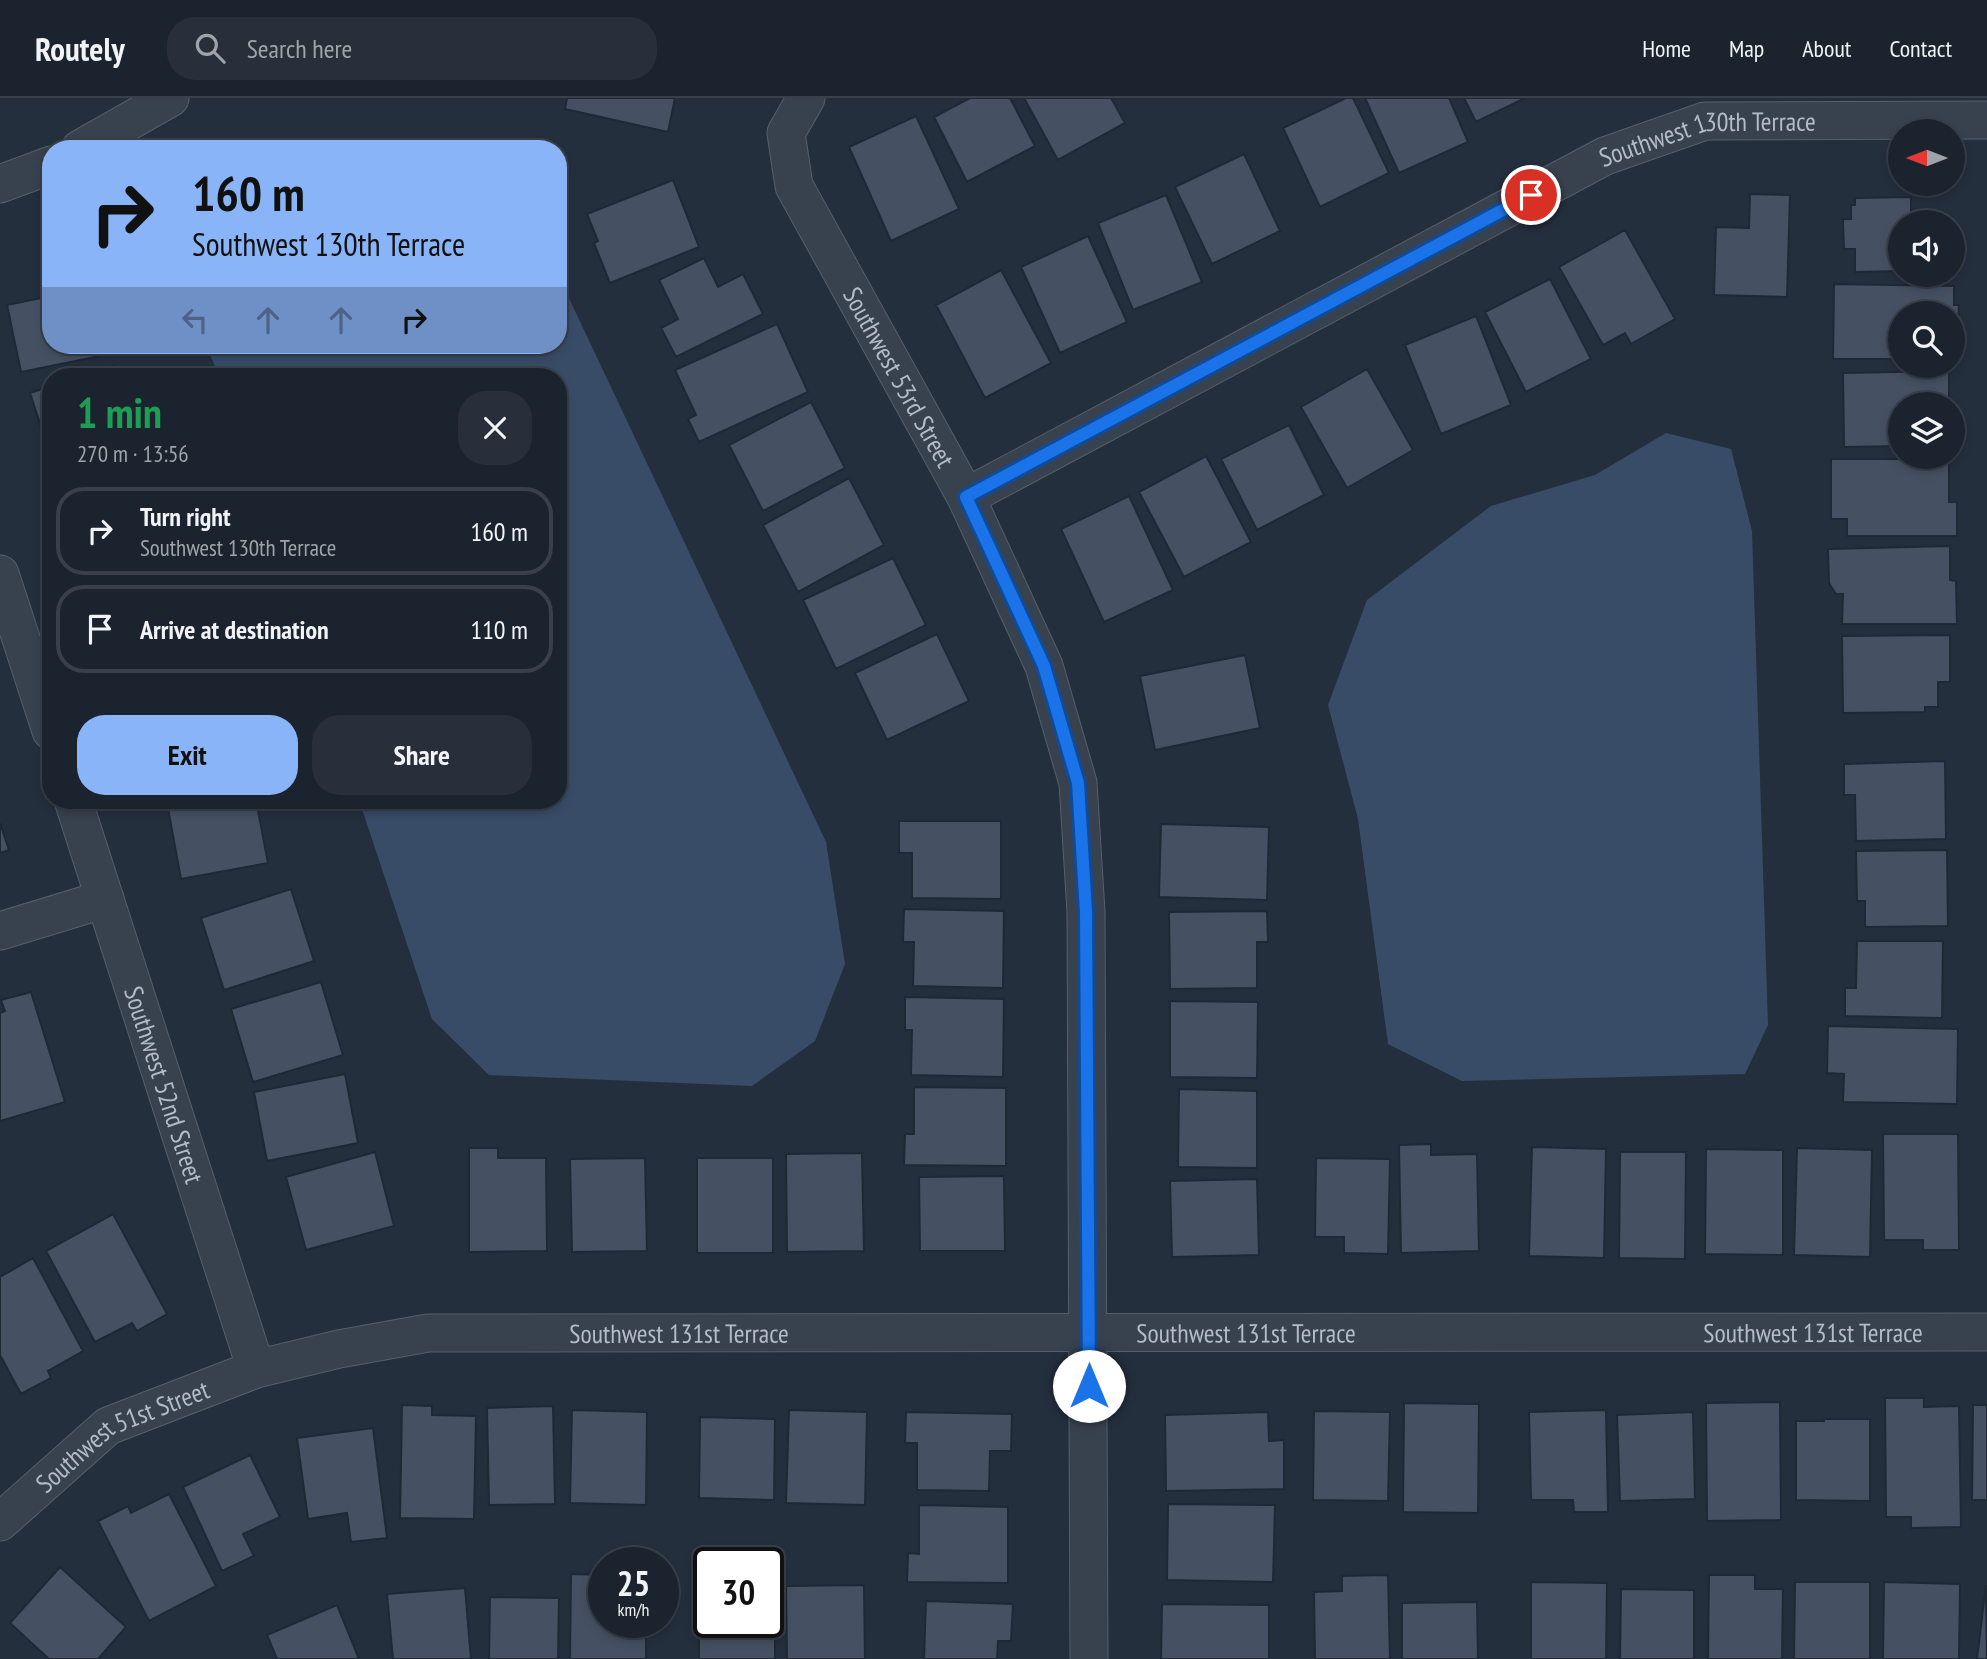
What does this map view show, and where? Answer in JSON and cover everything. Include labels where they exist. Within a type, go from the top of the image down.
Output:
[{"type":"street","points":[[96,140],[170,98]]},
{"type":"street","name":"Southwest 53rd Street","points":[[806,98],[786,133],[794,186],[966,497],[1044,666],[1078,783],[1086,912],[1089,1659]]},
{"type":"street","name":"Southwest 130th Terrace","points":[[966,497],[1605,156],[1705,121],[1987,120]]},
{"type":"street","points":[[0,184],[42,168]]},
{"type":"street","points":[[0,574],[42,703]]},
{"type":"street","name":"Southwest 52nd Street","points":[[76,809],[256,1369]]},
{"type":"street","points":[[0,931],[105,899]]},
{"type":"street","name":"Southwest 131st Terrace","points":[[256,1369],[339,1349],[428,1333],[1987,1332]]},
{"type":"street","name":"Southwest 51st Street","points":[[0,1522],[108,1426],[256,1369]]},
{"type":"water","points":[[567,294],[826,842],[845,964],[815,1041],[752,1086],[489,1075],[432,1019],[362,809],[567,809],[567,368],[216,368],[210,354],[567,354]]},
{"type":"water","points":[[1666,433],[1731,449],[1752,531],[1768,1025],[1745,1074],[1462,1081],[1388,1044],[1358,819],[1328,705],[1367,600],[1491,506],[1595,475]]},
{"type":"building","points":[[567,98],[675,98],[668,132],[565,109]]},
{"type":"building","points":[[970,98],[1010,98],[1035,146],[967,182],[934,117]]},
{"type":"building","points":[[1024,98],[1111,98],[1125,123],[1058,160]]},
{"type":"building","points":[[1346,98],[1353,98],[1389,173],[1320,207],[1283,128]]},
{"type":"building","points":[[1365,98],[1449,98],[1468,142],[1399,173]]},
{"type":"building","points":[[1464,98],[1525,98],[1476,122]]},
{"type":"building","points":[[916,116],[959,209],[891,241],[849,147]]},
{"type":"building","points":[[1244,154],[1280,231],[1212,264],[1175,187]]},
{"type":"building","points":[[673,180],[699,247],[610,283],[594,243],[598,241],[587,214]]},
{"type":"building","points":[[1750,194],[1790,195],[1787,297],[1714,295],[1716,227],[1749,228]]},
{"type":"building","points":[[1166,195],[1202,282],[1133,310],[1098,223]]},
{"type":"building","points":[[1911,197],[1911,210],[1888,210],[1888,271],[1855,272],[1855,249],[1844,249],[1843,219],[1851,219],[1851,205],[1855,205],[1855,198]]},
{"type":"building","points":[[1625,230],[1675,319],[1631,344],[1625,333],[1603,345],[1559,267]]},
{"type":"building","points":[[1088,236],[1127,322],[1060,353],[1021,267]]},
{"type":"building","points":[[704,258],[718,287],[743,274],[763,314],[676,357],[661,328],[678,319],[659,280]]},
{"type":"building","points":[[1001,270],[1051,363],[985,398],[936,305]]},
{"type":"building","points":[[1550,279],[1591,359],[1526,392],[1485,312]]},
{"type":"building","points":[[1834,284],[1954,287],[1954,301],[1888,301],[1888,359],[1833,359]]},
{"type":"building","points":[[42,298],[42,354],[110,354],[21,372],[7,305]]},
{"type":"building","points":[[1476,316],[1511,405],[1441,434],[1405,345]]},
{"type":"building","points":[[777,324],[808,392],[699,442],[688,419],[696,415],[675,370]]},
{"type":"building","points":[[1367,369],[1413,450],[1347,488],[1301,407]]},
{"type":"building","points":[[1888,372],[1888,378],[1949,378],[1949,392],[1888,392],[1888,446],[1844,447],[1843,373]]},
{"type":"building","points":[[42,389],[42,430],[30,393]]},
{"type":"building","points":[[811,402],[845,468],[763,511],[729,445]]},
{"type":"building","points":[[1289,425],[1324,495],[1257,530],[1221,459]]},
{"type":"building","points":[[1206,456],[1251,542],[1184,577],[1139,492]]},
{"type":"building","points":[[1831,459],[1888,459],[1888,469],[1949,469],[1949,502],[1957,502],[1957,536],[1847,536],[1847,519],[1831,519]]},
{"type":"building","points":[[849,478],[884,545],[798,592],[763,525]]},
{"type":"building","points":[[1129,496],[1173,590],[1104,622],[1061,529]]},
{"type":"building","points":[[1950,546],[1950,580],[1956,581],[1957,624],[1842,624],[1843,594],[1836,594],[1829,583],[1828,549]]},
{"type":"building","points":[[893,558],[926,625],[836,669],[803,600]]},
{"type":"building","points":[[937,634],[969,701],[887,740],[855,673]]},
{"type":"building","points":[[1950,635],[1950,682],[1938,682],[1938,707],[1925,707],[1925,712],[1843,713],[1842,636]]},
{"type":"building","points":[[1245,655],[1260,728],[1155,750],[1140,676]]},
{"type":"building","points":[[1945,761],[1946,839],[1856,841],[1855,795],[1844,795],[1844,764]]},
{"type":"building","points":[[168,809],[258,809],[268,863],[181,879]]},
{"type":"building","points":[[899,821],[1001,821],[1001,899],[912,898],[912,853],[899,853]]},
{"type":"building","points":[[0,823],[9,850],[0,853]]},
{"type":"building","points":[[1161,824],[1269,827],[1267,900],[1159,897]]},
{"type":"building","points":[[1947,850],[1948,926],[1865,927],[1865,901],[1857,901],[1856,851]]},
{"type":"building","points":[[291,889],[314,961],[224,990],[201,918]]},
{"type":"building","points":[[904,909],[1004,911],[1003,988],[913,986],[914,942],[903,942]]},
{"type":"building","points":[[1267,911],[1268,942],[1257,942],[1257,988],[1170,989],[1169,912]]},
{"type":"building","points":[[1857,941],[1943,941],[1942,1018],[1845,1016],[1845,988],[1856,988]]},
{"type":"building","points":[[321,982],[343,1055],[253,1082],[231,1009]]},
{"type":"building","points":[[31,992],[65,1102],[0,1121],[0,1013],[5,1011],[1,1000]]},
{"type":"building","points":[[905,997],[1004,999],[1003,1077],[911,1075],[912,1030],[905,1030]]},
{"type":"building","points":[[1170,1001],[1258,1002],[1257,1078],[1170,1077]]},
{"type":"building","points":[[1828,1026],[1958,1029],[1957,1104],[1843,1102],[1844,1074],[1827,1073]]},
{"type":"building","points":[[345,1074],[358,1143],[267,1161],[254,1092]]},
{"type":"building","points":[[914,1087],[1006,1088],[1006,1166],[904,1165],[905,1134],[914,1134]]},
{"type":"building","points":[[1179,1089],[1257,1091],[1257,1168],[1178,1167]]},
{"type":"building","points":[[1883,1134],[1958,1134],[1959,1250],[1923,1250],[1923,1240],[1884,1240]]},
{"type":"building","points":[[1431,1144],[1431,1155],[1477,1154],[1479,1251],[1401,1253],[1399,1145]]},
{"type":"building","points":[[1532,1147],[1606,1149],[1604,1258],[1529,1256]]},
{"type":"building","points":[[469,1148],[498,1148],[498,1158],[546,1158],[547,1251],[469,1252]]},
{"type":"building","points":[[1797,1148],[1872,1150],[1870,1257],[1794,1255]]},
{"type":"building","points":[[1706,1149],[1783,1150],[1783,1255],[1705,1254]]},
{"type":"building","points":[[375,1152],[394,1226],[306,1250],[286,1177]]},
{"type":"building","points":[[1620,1152],[1686,1152],[1685,1259],[1619,1258]]},
{"type":"building","points":[[862,1153],[864,1251],[787,1252],[786,1154]]},
{"type":"building","points":[[645,1158],[647,1251],[572,1252],[570,1159]]},
{"type":"building","points":[[697,1158],[773,1158],[773,1253],[697,1253]]},
{"type":"building","points":[[1316,1158],[1390,1159],[1388,1254],[1344,1253],[1344,1237],[1315,1237]]},
{"type":"building","points":[[1004,1176],[1005,1251],[920,1251],[919,1177]]},
{"type":"building","points":[[1257,1179],[1259,1255],[1172,1257],[1170,1181]]},
{"type":"building","points":[[113,1214],[167,1314],[137,1331],[132,1323],[95,1342],[46,1251]]},
{"type":"building","points":[[33,1258],[83,1351],[48,1371],[51,1378],[21,1394],[0,1355],[0,1277]]},
{"type":"building","points":[[1885,1398],[1924,1398],[1924,1407],[1959,1406],[1961,1527],[1911,1528],[1911,1517],[1886,1517]]},
{"type":"building","points":[[1780,1402],[1781,1520],[1707,1521],[1706,1403]]},
{"type":"building","points":[[1404,1403],[1479,1404],[1478,1513],[1403,1512]]},
{"type":"building","points":[[402,1405],[432,1406],[432,1415],[476,1416],[474,1519],[400,1518]]},
{"type":"building","points":[[1973,1405],[1987,1405],[1987,1500],[1972,1500]]},
{"type":"building","points":[[553,1406],[555,1504],[489,1505],[487,1408]]},
{"type":"building","points":[[572,1410],[647,1412],[646,1505],[570,1503]]},
{"type":"building","points":[[789,1410],[867,1412],[865,1505],[786,1503]]},
{"type":"building","points":[[1606,1410],[1608,1512],[1574,1512],[1573,1500],[1531,1500],[1529,1412]]},
{"type":"building","points":[[1314,1411],[1390,1412],[1388,1501],[1313,1500]]},
{"type":"building","points":[[906,1412],[1012,1414],[1011,1451],[990,1451],[989,1491],[917,1490],[917,1443],[905,1443]]},
{"type":"building","points":[[1268,1412],[1269,1441],[1284,1440],[1284,1489],[1166,1491],[1165,1415]]},
{"type":"building","points":[[1693,1412],[1695,1499],[1620,1501],[1617,1415]]},
{"type":"building","points":[[700,1417],[775,1419],[774,1500],[699,1498]]},
{"type":"building","points":[[1870,1419],[1870,1501],[1796,1500],[1796,1421]]},
{"type":"building","points":[[373,1428],[387,1538],[351,1542],[347,1513],[308,1519],[297,1438]]},
{"type":"building","points":[[250,1455],[280,1517],[243,1534],[254,1556],[222,1571],[183,1487]]},
{"type":"building","points":[[169,1494],[216,1586],[149,1621],[98,1521],[128,1506],[131,1513]]},
{"type":"building","points":[[1168,1504],[1275,1505],[1273,1582],[1167,1580]]},
{"type":"building","points":[[919,1505],[1008,1507],[1008,1583],[907,1582],[908,1553],[919,1554]]},
{"type":"building","points":[[60,1567],[126,1627],[98,1659],[49,1659],[10,1623]]},
{"type":"building","points":[[571,1574],[588,1575],[588,1638],[646,1638],[646,1659],[570,1659]]},
{"type":"building","points":[[1388,1575],[1390,1659],[1315,1659],[1314,1592],[1342,1591],[1342,1576]]},
{"type":"building","points":[[1709,1575],[1755,1575],[1755,1589],[1783,1589],[1782,1659],[1708,1659]]},
{"type":"building","points":[[1531,1582],[1607,1583],[1606,1659],[1531,1659]]},
{"type":"building","points":[[1795,1582],[1870,1582],[1870,1659],[1794,1659]]},
{"type":"building","points":[[1884,1582],[1960,1584],[1959,1659],[1883,1659]]},
{"type":"building","points":[[864,1585],[865,1659],[787,1659],[786,1586]]},
{"type":"building","points":[[1986,1585],[1987,1659],[1977,1659]]},
{"type":"building","points":[[465,1588],[471,1659],[393,1659],[387,1594]]},
{"type":"building","points":[[1621,1589],[1694,1590],[1694,1659],[1620,1659]]},
{"type":"building","points":[[490,1597],[559,1598],[558,1659],[489,1659]]},
{"type":"building","points":[[926,1601],[1013,1604],[1011,1641],[998,1641],[997,1659],[924,1659]]},
{"type":"building","points":[[1477,1602],[1478,1659],[1402,1659],[1402,1603]]},
{"type":"building","points":[[1162,1604],[1269,1605],[1269,1659],[1161,1659]]},
{"type":"building","points":[[337,1605],[359,1659],[277,1659],[267,1635]]},
{"type":"building","points":[[699,1638],[775,1638],[775,1659],[699,1659]]},
{"type":"route","points":[[1089,1386],[1086,912],[1078,783],[1044,666],[966,497],[1531,195]]}]
